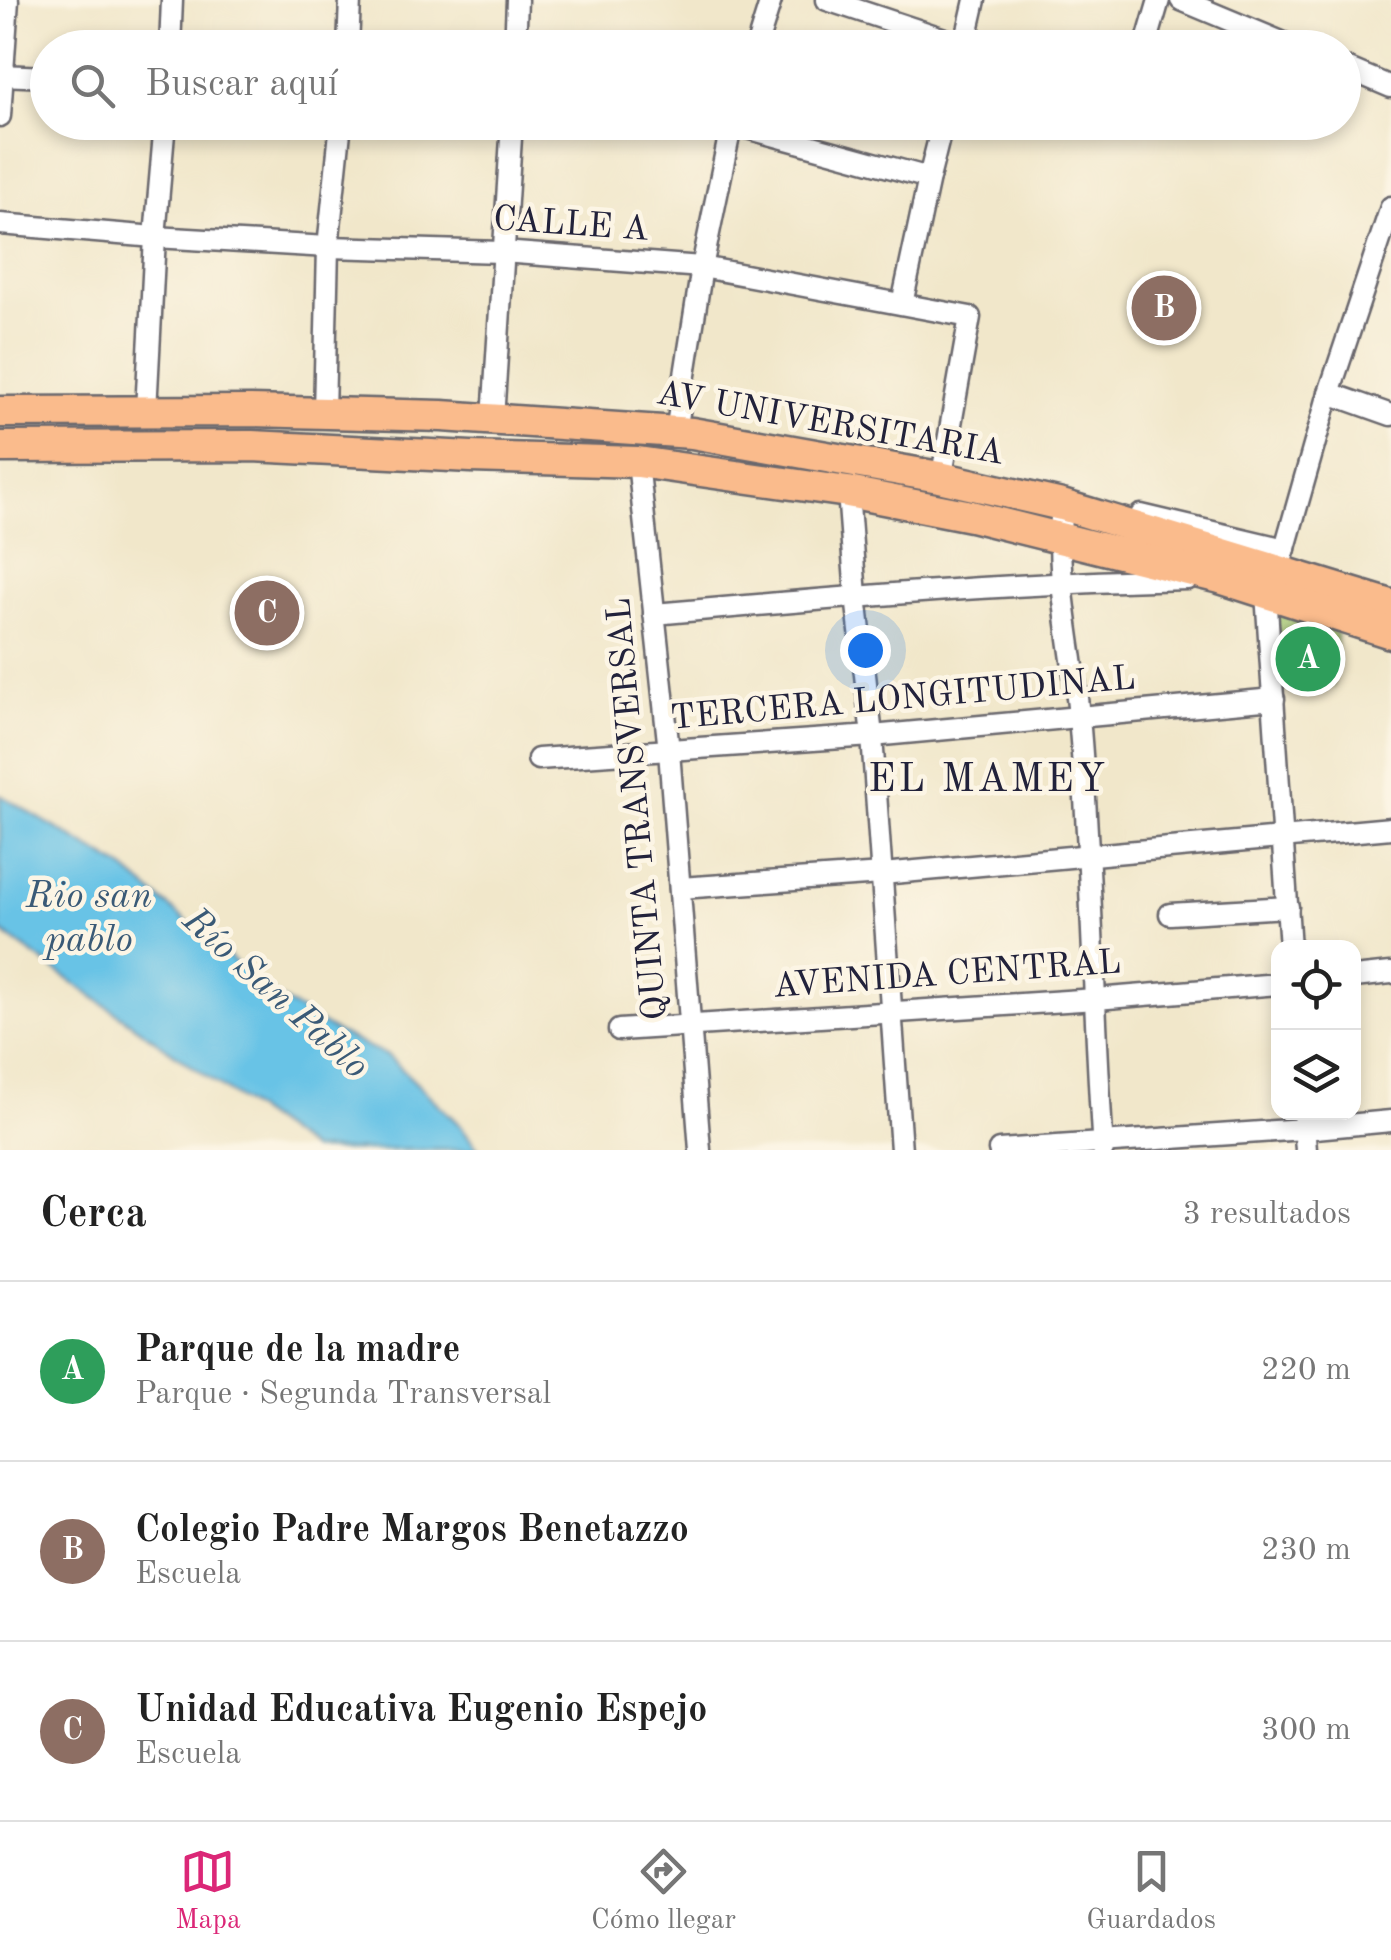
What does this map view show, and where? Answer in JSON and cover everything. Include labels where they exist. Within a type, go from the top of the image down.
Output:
[{"type":"highway","points":[[251,411],[252,446]]},
{"type":"highway","name":"AV UNIVERSITARIA","points":[[0,412],[324,413],[493,419],[676,432],[941,473],[1062,505],[1391,604]]},
{"type":"highway","name":"AV UNIVERSITARIA","points":[[0,447],[252,446],[638,462],[848,492],[971,516],[1220,578],[1277,570],[1391,633]]},
{"type":"street","points":[[0,116],[8,0]]},
{"type":"street","points":[[171,30],[172,0]]},
{"type":"street","points":[[349,30],[350,0]]},
{"type":"street","points":[[515,30],[516,0]]},
{"type":"street","points":[[762,30],[772,0]]},
{"type":"street","points":[[827,0],[916,30]]},
{"type":"street","points":[[970,30],[975,0]]},
{"type":"street","points":[[1151,30],[1160,0]]},
{"type":"street","points":[[1181,0],[1253,30]]},
{"type":"street","points":[[1361,74],[1391,87]]},
{"type":"street","points":[[1,75],[30,76]]},
{"type":"street","points":[[146,410],[163,140]]},
{"type":"street","points":[[324,413],[328,247],[339,140]]},
{"type":"street","points":[[493,419],[511,140]]},
{"type":"street","points":[[676,432],[702,268],[729,140]]},
{"type":"street","points":[[790,140],[928,178]]},
{"type":"street","points":[[902,304],[939,140]]},
{"type":"street","points":[[1290,940],[1274,699],[1277,570],[1329,393],[1384,248],[1391,207]]},
{"type":"street","name":"CALLE A","points":[[0,224],[155,238],[502,252],[702,268],[970,317],[941,473]]},
{"type":"street","points":[[1329,393],[1391,415]]},
{"type":"street","name":"QUINTA TRANSVERSAL","points":[[638,462],[669,752],[700,1150]]},
{"type":"street","points":[[941,473],[1277,570]]},
{"type":"street","points":[[848,492],[872,736],[901,1150]]},
{"type":"street","points":[[1062,505],[1058,537],[1079,717],[1102,1146]]},
{"type":"street","points":[[654,614],[1062,582],[1220,578]]},
{"type":"street","name":"TERCERA LONGITUDINAL","points":[[538,760],[872,736],[1274,699]]},
{"type":"street","points":[[680,888],[882,874],[1391,828]]},
{"type":"street","points":[[1170,914],[1288,908]]},
{"type":"street","points":[[1361,976],[1391,973]]},
{"type":"street","name":"AVENIDA CENTRAL","points":[[619,1030],[1096,1000],[1271,985]]},
{"type":"street","points":[[998,1150],[1102,1146],[1391,1121]]},
{"type":"green space","points":[[1274,610],[1337,633],[1333,686],[1283,686]]},
{"type":"water","name":"Rio san pablo","points":[[0,795],[122,867],[274,995],[332,1030],[388,1056],[461,1126],[479,1150],[311,1150],[0,931]]},
{"type":"place","name":"Colegio Padre Margos Benetazzo","points":[[1164,308]]},
{"type":"place","name":"Unidad Educativa Eugenio Espejo","points":[[267,613]]},
{"type":"place","name":"Parque de la madre","points":[[1308,659]]},
{"type":"district","name":"EL MAMEY","points":[[988,781]]},
{"type":"water label","name":"Río San Pablo","points":[[275,994]]}]
